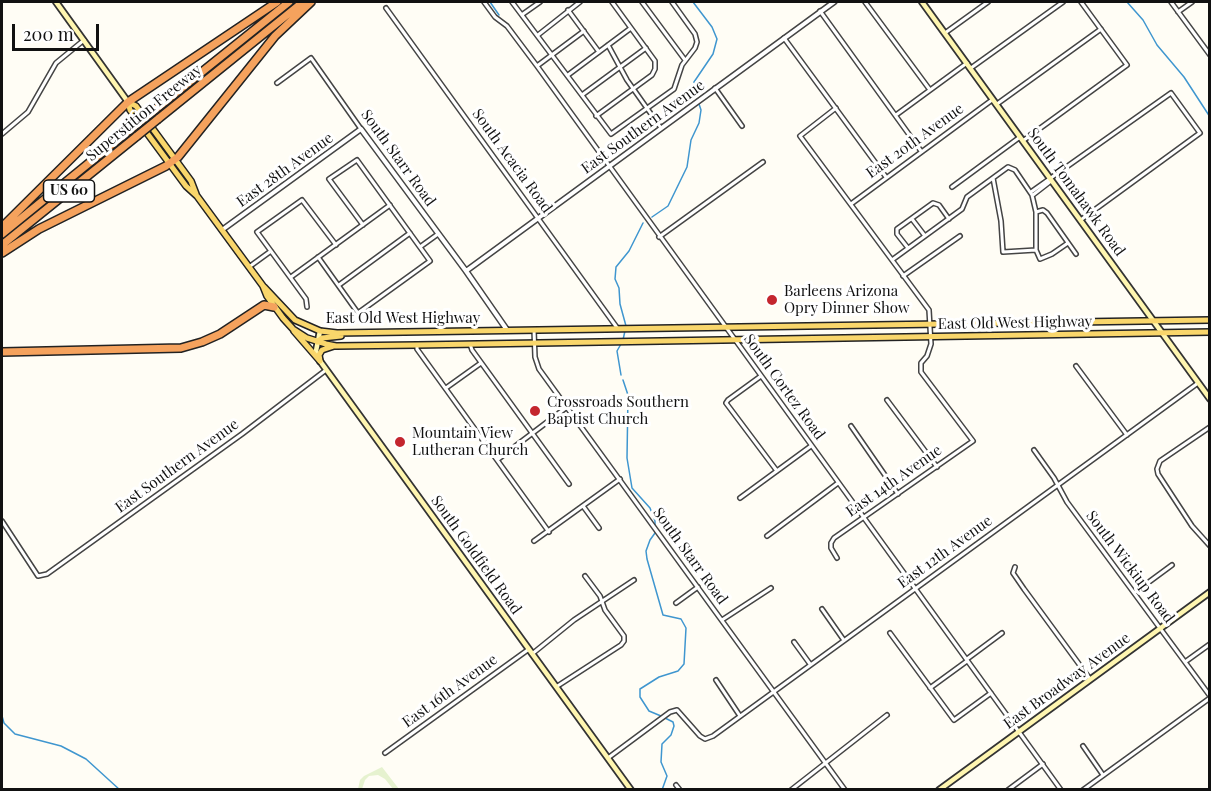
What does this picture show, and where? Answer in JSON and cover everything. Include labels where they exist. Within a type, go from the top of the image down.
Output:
[{"type":"highway","points":[[2,227],[128,102],[277,2]]},
{"type":"highway","name":"Superstition Freeway","points":[[2,234],[288,2]]},
{"type":"highway","name":"Superstition Freeway","points":[[2,246],[303,2]]},
{"type":"highway","points":[[2,253],[39,229],[172,162],[274,36],[310,2]]},
{"type":"highway","points":[[2,352],[181,348],[211,338],[264,305],[274,307]]},
{"type":"main road","points":[[56,2],[128,102],[130,110],[172,162],[186,186],[197,196],[263,286]]},
{"type":"main road","name":"South Tomahawk Road","points":[[922,2],[1082,219],[1209,399]]},
{"type":"main road","name":"East Old West Highway","points":[[263,286],[288,314],[320,331],[337,333],[1209,320]]},
{"type":"main road","name":"East Old West Highway","points":[[263,286],[274,307],[287,323],[301,334],[317,342],[336,346],[1209,332]]},
{"type":"main road","points":[[287,323],[320,362]]},
{"type":"main road","name":"South Goldfield Road","points":[[320,331],[316,351],[320,362],[631,789]]},
{"type":"main road","points":[[317,342],[322,338],[362,333]]},
{"type":"main road","points":[[320,362],[319,355],[322,350],[336,346]]},
{"type":"main road","name":"East Broadway Avenue","points":[[939,789],[1209,592]]},
{"type":"street","name":"South Cortez Road","points":[[484,2],[495,17],[507,26],[537,66],[1061,789]]},
{"type":"street","points":[[512,2],[611,134],[674,89],[682,65],[695,48],[697,42],[695,34],[672,2]]},
{"type":"street","points":[[523,14],[540,2]]},
{"type":"street","points":[[538,36],[580,2]]},
{"type":"street","points":[[596,116],[652,75],[656,69],[655,61],[612,2]]},
{"type":"street","points":[[642,2],[685,60]]},
{"type":"street","name":"East Southern Avenue","points":[[466,271],[834,2]]},
{"type":"street","points":[[865,2],[930,90]]},
{"type":"street","points":[[945,33],[988,2]]},
{"type":"street","points":[[971,68],[1063,2]]},
{"type":"street","points":[[952,187],[1127,65],[1081,2]]},
{"type":"street","points":[[1171,2],[1209,55]]},
{"type":"street","points":[[1178,12],[1192,2]]},
{"type":"street","name":"South Acacia Road","points":[[386,8],[623,329]]},
{"type":"street","points":[[568,10],[599,52]]},
{"type":"street","points":[[820,11],[922,151]]},
{"type":"street","points":[[567,75],[631,28]]},
{"type":"street","name":"East 20th Avenue","points":[[851,204],[922,151],[1101,29]]},
{"type":"street","points":[[537,66],[584,32]]},
{"type":"street","points":[[784,38],[886,177]]},
{"type":"street","points":[[2,134],[28,112],[56,63],[84,40]]},
{"type":"street","points":[[608,45],[633,89],[662,128]]},
{"type":"street","points":[[582,95],[646,48]]},
{"type":"street","name":"South Starr Road","points":[[277,83],[311,58],[507,330]]},
{"type":"street","points":[[896,115],[968,63]]},
{"type":"street","points":[[715,88],[742,126]]},
{"type":"street","points":[[1032,194],[1171,93],[1200,133],[1082,219]]},
{"type":"street","points":[[836,108],[800,136],[929,310],[930,337]]},
{"type":"street","name":"East 28th Avenue","points":[[222,230],[361,129]]},
{"type":"street","points":[[318,257],[358,313],[430,261],[357,159],[329,179],[363,225]]},
{"type":"street","points":[[659,237],[763,162]]},
{"type":"street","points":[[892,260],[962,209],[968,197],[1010,167],[1015,170],[1032,194],[1036,212],[1036,250],[1040,259],[1068,243]]},
{"type":"street","points":[[993,178],[1001,220],[1003,252],[1036,250]]},
{"type":"street","points":[[307,307],[306,299],[257,232],[302,200],[336,245]]},
{"type":"street","points":[[908,248],[897,234],[897,229],[935,203],[949,219]]},
{"type":"street","points":[[291,277],[390,205]]},
{"type":"street","points":[[1036,212],[1043,210],[1047,213],[1076,254]]},
{"type":"street","points":[[912,219],[925,236]]},
{"type":"street","points":[[338,286],[410,233]]},
{"type":"street","points":[[420,247],[438,233]]},
{"type":"street","points":[[903,276],[960,236]]},
{"type":"street","points":[[249,267],[271,251]]},
{"type":"street","name":"South Starr Road","points":[[534,330],[537,365],[845,789]]},
{"type":"street","name":"East 14th Avenue","points":[[837,558],[831,548],[834,538],[972,441],[921,372],[921,363],[930,350],[930,337]]},
{"type":"street","points":[[471,344],[472,350],[481,363],[569,484]]},
{"type":"street","points":[[417,345],[417,349],[549,532]]},
{"type":"street","points":[[446,389],[481,363]]},
{"type":"street","points":[[1076,366],[1126,435]]},
{"type":"street","name":"East Southern Avenue","points":[[2,521],[38,576],[47,574],[326,370]]},
{"type":"street","points":[[761,376],[726,403],[777,471]]},
{"type":"street","name":"East 12th Avenue","points":[[608,758],[670,712],[677,710],[700,736],[705,739],[713,736],[1198,383]]},
{"type":"street","points":[[886,400],[937,467]]},
{"type":"street","points":[[497,460],[567,407]]},
{"type":"street","points":[[851,426],[898,494]]},
{"type":"street","points":[[1209,427],[1160,461],[1157,468],[1158,474],[1190,523],[1209,546]]},
{"type":"street","points":[[740,498],[812,446]]},
{"type":"street","name":"South Wickiup Road","points":[[1034,450],[1067,502],[1209,697]]},
{"type":"street","points":[[534,541],[620,479]]},
{"type":"street","points":[[767,536],[838,483]]},
{"type":"street","points":[[583,506],[598,528]]},
{"type":"street","points":[[1134,593],[1172,565]]},
{"type":"street","points":[[1015,567],[1013,573],[1090,679]]},
{"type":"street","points":[[556,687],[624,641],[624,636],[585,576]]},
{"type":"street","name":"East 16th Avenue","points":[[385,753],[634,580]]},
{"type":"street","points":[[675,603],[698,587]]},
{"type":"street","points":[[722,620],[771,588]]},
{"type":"street","points":[[822,609],[844,640]]},
{"type":"street","points":[[890,633],[954,720],[991,693]]},
{"type":"street","points":[[930,688],[1002,633]]},
{"type":"street","points":[[794,642],[810,664]]},
{"type":"street","points":[[1185,662],[1209,644]]},
{"type":"street","points":[[716,681],[740,716]]},
{"type":"street","points":[[1083,789],[1209,697]]},
{"type":"street","points":[[791,789],[887,715]]},
{"type":"street","points":[[1083,746],[1103,775]]},
{"type":"street","points":[[1008,789],[1043,764]]},
{"type":"street","points":[[676,784],[680,789]]},
{"type":"green space","points":[[382,767],[399,789],[393,789],[385,779],[378,775],[369,776],[362,789],[358,789],[360,780],[364,776]]},
{"type":"waterway","points":[[490,2],[499,15]]},
{"type":"waterway","points":[[693,2],[712,27],[717,39],[713,54],[694,82],[695,91]]},
{"type":"waterway","points":[[1127,2],[1143,20],[1157,45],[1184,77],[1210,117]]},
{"type":"waterway","points":[[652,217],[668,206],[687,167],[691,140],[699,123],[701,110],[699,104]]},
{"type":"waterway","points":[[623,340],[626,326],[620,304],[619,288],[615,279],[616,267],[629,251],[643,223]]},
{"type":"waterway","points":[[621,344],[617,351],[621,375]]},
{"type":"waterway","points":[[623,380],[628,395],[627,458],[632,488],[650,508],[655,521],[655,533],[646,551],[647,559],[663,615],[681,619],[686,628],[684,664],[678,671],[659,677],[640,689],[640,697],[649,711],[661,716]]},
{"type":"waterway","points":[[2,716],[4,723],[15,734],[61,746],[86,759],[120,790]]},
{"type":"waterway","points":[[662,790],[667,776],[661,762],[662,744],[671,735],[674,726],[673,722],[665,718]]},
{"type":"place","name":"Barleens Arizona Opry Dinner Show","points":[[772,300]]},
{"type":"place","name":"Crossroads Southern Baptist Church","points":[[535,411]]},
{"type":"place","name":"Mountain View Lutheran Church","points":[[400,442]]}]
